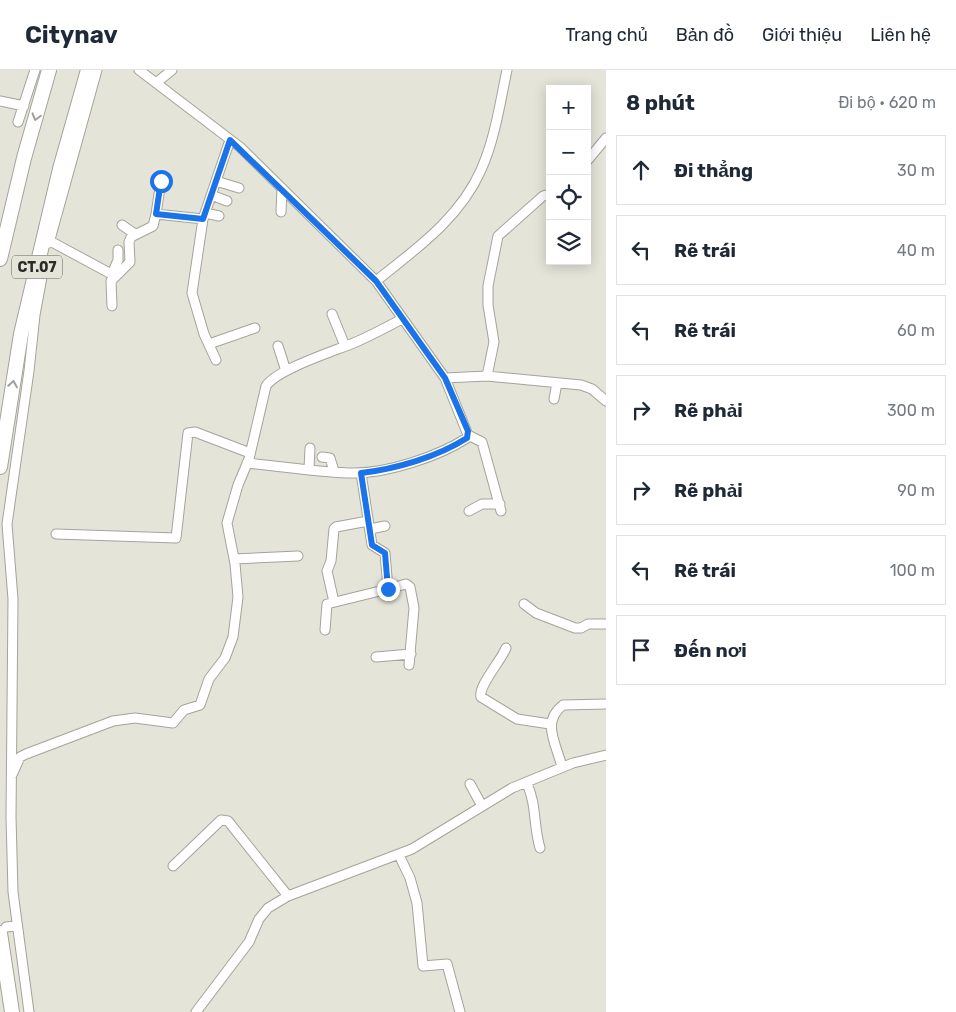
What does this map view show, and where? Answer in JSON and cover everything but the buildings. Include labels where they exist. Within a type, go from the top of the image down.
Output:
[{"type":"highway","name":"CT.07","points":[[0,259],[49,70]]},
{"type":"highway","name":"CT.07","points":[[0,467],[21,334],[60,169],[88,70]]},
{"type":"highway","points":[[3,930],[12,1012]]},
{"type":"street","points":[[18,122],[35,70]]},
{"type":"street","points":[[29,1012],[16,926],[11,863],[13,599],[8,512],[30,371],[35,315],[50,241],[97,70]]},
{"type":"street","points":[[139,70],[230,140],[282,188],[376,281],[445,378],[468,435],[482,442],[501,508],[482,504],[469,510]]},
{"type":"street","points":[[156,83],[172,70]]},
{"type":"street","points":[[376,281],[435,235],[461,203],[481,171],[493,136],[507,70]]},
{"type":"street","points":[[0,101],[24,106]]},
{"type":"street","points":[[591,157],[606,138]]},
{"type":"street","points":[[216,360],[208,344],[192,293],[204,216],[230,140]]},
{"type":"street","points":[[114,275],[130,262],[129,240],[135,234],[152,226],[156,214],[161,181]]},
{"type":"street","points":[[216,181],[239,188]]},
{"type":"street","points":[[281,212],[282,188]]},
{"type":"street","points":[[211,195],[227,200]]},
{"type":"street","points":[[487,376],[494,342],[488,286],[498,236],[546,195]]},
{"type":"street","points":[[156,214],[219,216]]},
{"type":"street","points":[[122,225],[135,234]]},
{"type":"street","points":[[50,241],[114,275]]},
{"type":"street","points":[[112,306],[111,281],[118,260],[118,250]]},
{"type":"street","points":[[332,314],[345,346]]},
{"type":"street","points":[[11,775],[22,756],[96,726],[135,718],[173,723],[184,710],[200,705],[209,679],[225,658],[233,637],[238,597],[227,523],[250,453],[266,386],[270,380],[286,371],[402,319]]},
{"type":"street","points":[[208,344],[255,328]]},
{"type":"street","points":[[278,346],[286,371]]},
{"type":"street","points":[[445,378],[487,376],[581,385],[592,390],[606,401]]},
{"type":"street","points":[[554,399],[557,383]]},
{"type":"street","points":[[56,534],[176,538],[188,433],[195,432],[250,453]]},
{"type":"street","points":[[247,463],[361,473],[380,470],[443,451],[467,438],[468,435]]},
{"type":"street","points":[[309,469],[310,448]]},
{"type":"street","points":[[322,457],[330,458],[334,472]]},
{"type":"street","points":[[361,473],[372,545],[385,553],[388,589]]},
{"type":"street","points":[[334,602],[327,571],[331,561],[334,529],[336,526],[385,526]]},
{"type":"street","points":[[234,560],[298,556]]},
{"type":"street","points":[[325,630],[326,607],[334,602],[406,584],[410,587],[414,608],[409,665]]},
{"type":"street","points":[[524,604],[536,613],[575,628],[588,624],[606,624]]},
{"type":"street","points":[[506,648],[502,658],[480,690],[481,697],[517,719],[550,724]]},
{"type":"street","points":[[376,657],[411,654]]},
{"type":"street","points":[[562,767],[550,724],[553,714],[563,704],[606,704]]},
{"type":"street","points":[[196,1012],[249,942],[263,912],[288,896],[422,844],[482,806],[526,782],[562,767],[606,755]]},
{"type":"street","points":[[526,782],[534,799],[537,837],[540,848]]},
{"type":"street","points":[[470,784],[482,806]]},
{"type":"street","points":[[172,866],[221,820],[228,821],[288,896]]},
{"type":"street","points":[[399,854],[410,878],[417,903],[423,966],[447,964],[460,1012]]},
{"type":"street","points":[[3,930],[16,926]]},
{"type":"route","points":[[161,181],[156,214],[203,219],[230,140],[240,147],[376,281],[445,378],[468,431],[467,438],[443,451],[380,470],[361,473],[372,545],[385,553],[388,589]]}]
